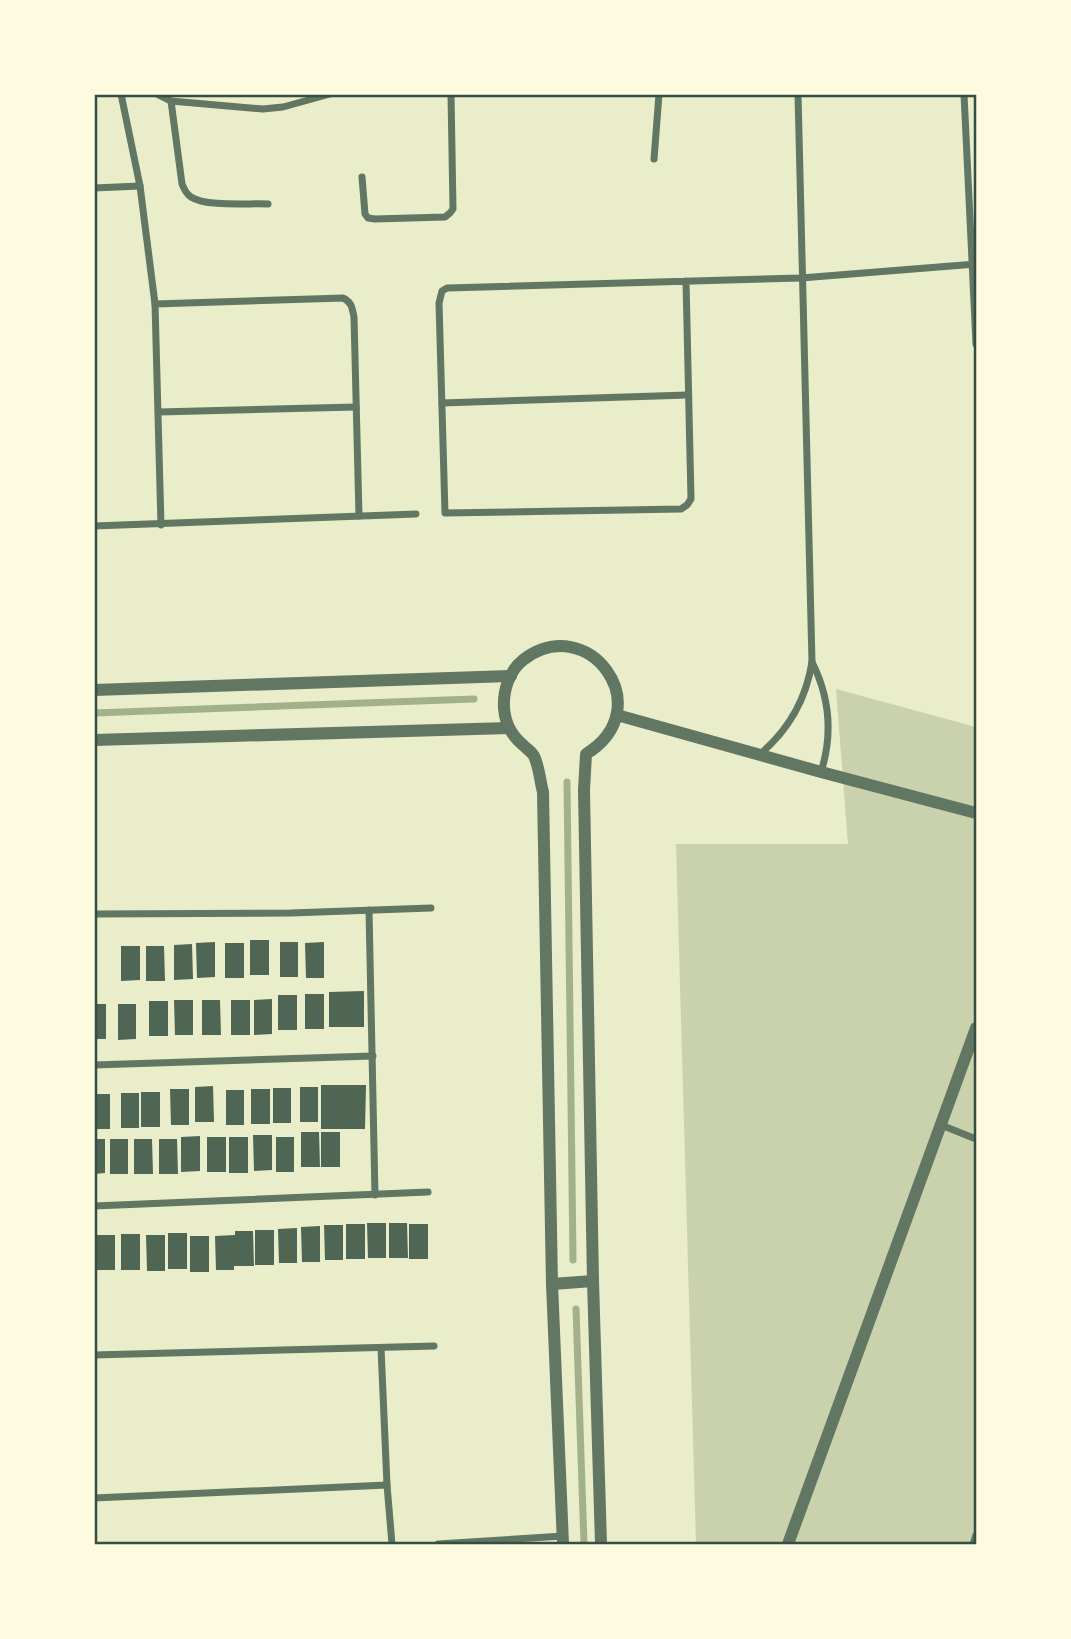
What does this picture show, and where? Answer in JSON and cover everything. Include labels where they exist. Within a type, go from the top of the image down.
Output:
[{"type":"street","points":[[121,94],[140,186],[155,304],[160,525]]},
{"type":"street","points":[[157,94],[171,101],[263,109],[284,107],[330,94]]},
{"type":"street","points":[[362,177],[365,214],[368,218],[445,217],[450,213],[453,209],[452,94]]},
{"type":"street","points":[[654,159],[659,94]]},
{"type":"street","points":[[759,755],[779,736],[796,714],[807,689],[812,662],[798,94]]},
{"type":"street","points":[[964,94],[976,344]]},
{"type":"street","points":[[171,101],[182,184],[186,192],[192,198],[207,203],[268,204]]},
{"type":"street","points":[[94,188],[140,186]]},
{"type":"street","points":[[686,281],[691,499],[687,505],[681,509],[445,513],[439,303],[442,291],[447,288],[686,281],[802,278],[974,265]]},
{"type":"street","points":[[155,304],[343,298],[351,304],[354,317],[359,516]]},
{"type":"street","points":[[442,403],[688,395]]},
{"type":"street","points":[[159,412],[356,407]]},
{"type":"street","points":[[94,526],[416,514]]},
{"type":"street","points":[[438,1545],[563,1540],[543,792],[534,753],[517,740],[509,728],[504,711],[504,692],[520,663],[549,647],[566,646],[596,659],[607,670],[615,685],[618,701],[617,715],[606,739],[586,754],[584,810],[589,1281],[601,1545]]},
{"type":"street","points":[[812,662],[821,680],[828,711],[828,742],[821,772]]},
{"type":"street","points":[[94,690],[511,676]]},
{"type":"street","points":[[617,715],[976,813]]},
{"type":"street","points":[[94,740],[509,728]]},
{"type":"street","points":[[94,915],[431,908]]},
{"type":"street","points":[[369,911],[376,1195]]},
{"type":"street","points":[[788,1545],[976,1028]]},
{"type":"street","points":[[94,1065],[373,1056]]},
{"type":"street","points":[[941,1125],[976,1139]]},
{"type":"street","points":[[94,1206],[428,1192]]},
{"type":"street","points":[[556,1284],[589,1281]]},
{"type":"street","points":[[94,1355],[434,1346]]},
{"type":"street","points":[[381,1348],[392,1545]]},
{"type":"street","points":[[94,1498],[387,1485]]},
{"type":"street","points":[[973,1545],[976,1535]]},
{"type":"green space","points":[[836,689],[976,727],[976,1544],[696,1544],[676,844],[848,844]]},
{"type":"building","points":[[250,940],[269,940],[269,975],[250,975]]},
{"type":"building","points":[[215,942],[215,977],[197,978],[196,943]]},
{"type":"building","points":[[280,942],[298,942],[298,977],[280,977]]},
{"type":"building","points":[[324,942],[324,978],[306,978],[305,943]]},
{"type":"building","points":[[225,943],[244,943],[244,978],[225,978]]},
{"type":"building","points":[[192,944],[193,979],[174,980],[174,945]]},
{"type":"building","points":[[121,946],[140,946],[140,980],[121,981]]},
{"type":"building","points":[[146,946],[164,946],[165,981],[146,981]]},
{"type":"building","points":[[364,991],[364,1027],[329,1027],[329,992]]},
{"type":"building","points":[[305,994],[324,994],[324,1029],[305,1029]]},
{"type":"building","points":[[278,995],[297,995],[297,1030],[278,1030]]},
{"type":"building","points":[[272,999],[272,1034],[254,1035],[254,1000]]},
{"type":"building","points":[[174,1000],[193,1000],[193,1035],[175,1035]]},
{"type":"building","points":[[202,1000],[220,1000],[221,1035],[202,1035]]},
{"type":"building","points":[[231,1000],[250,1000],[250,1035],[231,1035]]},
{"type":"building","points":[[149,1001],[168,1001],[168,1036],[149,1036]]},
{"type":"building","points":[[94,1004],[106,1004],[106,1039],[94,1039]]},
{"type":"building","points":[[118,1004],[136,1004],[136,1039],[118,1040]]},
{"type":"building","points":[[321,1085],[366,1085],[365,1129],[321,1129]]},
{"type":"building","points":[[213,1086],[214,1122],[195,1122],[195,1087]]},
{"type":"building","points":[[300,1087],[318,1087],[318,1122],[300,1122]]},
{"type":"building","points":[[273,1088],[291,1088],[291,1123],[273,1123]]},
{"type":"building","points":[[170,1089],[189,1089],[189,1125],[171,1125]]},
{"type":"building","points":[[251,1089],[270,1089],[270,1124],[251,1124]]},
{"type":"building","points":[[226,1090],[244,1090],[244,1125],[226,1125]]},
{"type":"building","points":[[141,1092],[160,1092],[160,1127],[141,1127]]},
{"type":"building","points":[[121,1093],[139,1093],[139,1128],[121,1128]]},
{"type":"building","points":[[94,1094],[110,1094],[110,1129],[94,1129]]},
{"type":"building","points":[[301,1132],[319,1132],[320,1167],[301,1167]]},
{"type":"building","points":[[321,1132],[340,1132],[340,1167],[321,1167]]},
{"type":"building","points":[[253,1135],[272,1135],[272,1170],[254,1171]]},
{"type":"building","points":[[200,1136],[200,1171],[181,1172],[181,1137]]},
{"type":"building","points":[[207,1137],[226,1137],[226,1172],[207,1172]]},
{"type":"building","points":[[229,1137],[248,1137],[248,1173],[229,1173]]},
{"type":"building","points":[[276,1137],[294,1137],[294,1172],[276,1172]]},
{"type":"building","points":[[94,1139],[105,1139],[105,1173],[94,1174]]},
{"type":"building","points":[[110,1139],[128,1139],[128,1174],[110,1174]]},
{"type":"building","points":[[134,1139],[152,1139],[153,1174],[134,1174]]},
{"type":"building","points":[[159,1139],[177,1139],[178,1174],[159,1174]]},
{"type":"building","points":[[367,1223],[386,1223],[386,1258],[368,1258]]},
{"type":"building","points":[[389,1223],[407,1223],[408,1258],[389,1258]]},
{"type":"building","points":[[346,1224],[365,1224],[365,1259],[346,1259]]},
{"type":"building","points":[[409,1224],[428,1224],[428,1259],[409,1259]]},
{"type":"building","points":[[324,1225],[343,1225],[343,1260],[325,1260]]},
{"type":"building","points":[[320,1226],[320,1262],[302,1262],[301,1227]]},
{"type":"building","points":[[297,1228],[297,1263],[279,1263],[278,1229]]},
{"type":"building","points":[[255,1230],[274,1230],[274,1265],[255,1265]]},
{"type":"building","points":[[235,1231],[253,1231],[254,1266],[216,1270],[215,1236],[235,1235]]},
{"type":"building","points":[[168,1233],[187,1233],[187,1269],[168,1269]]},
{"type":"building","points":[[121,1234],[140,1234],[140,1270],[121,1270]]},
{"type":"building","points":[[96,1235],[115,1235],[115,1270],[96,1270]]},
{"type":"building","points":[[146,1235],[165,1235],[165,1271],[147,1271]]},
{"type":"building","points":[[190,1236],[209,1236],[209,1272],[190,1272]]},
{"type":"waterway","points":[[94,713],[474,699]]},
{"type":"waterway","points":[[567,782],[573,1260]]},
{"type":"waterway","points":[[576,1309],[584,1544]]}]
